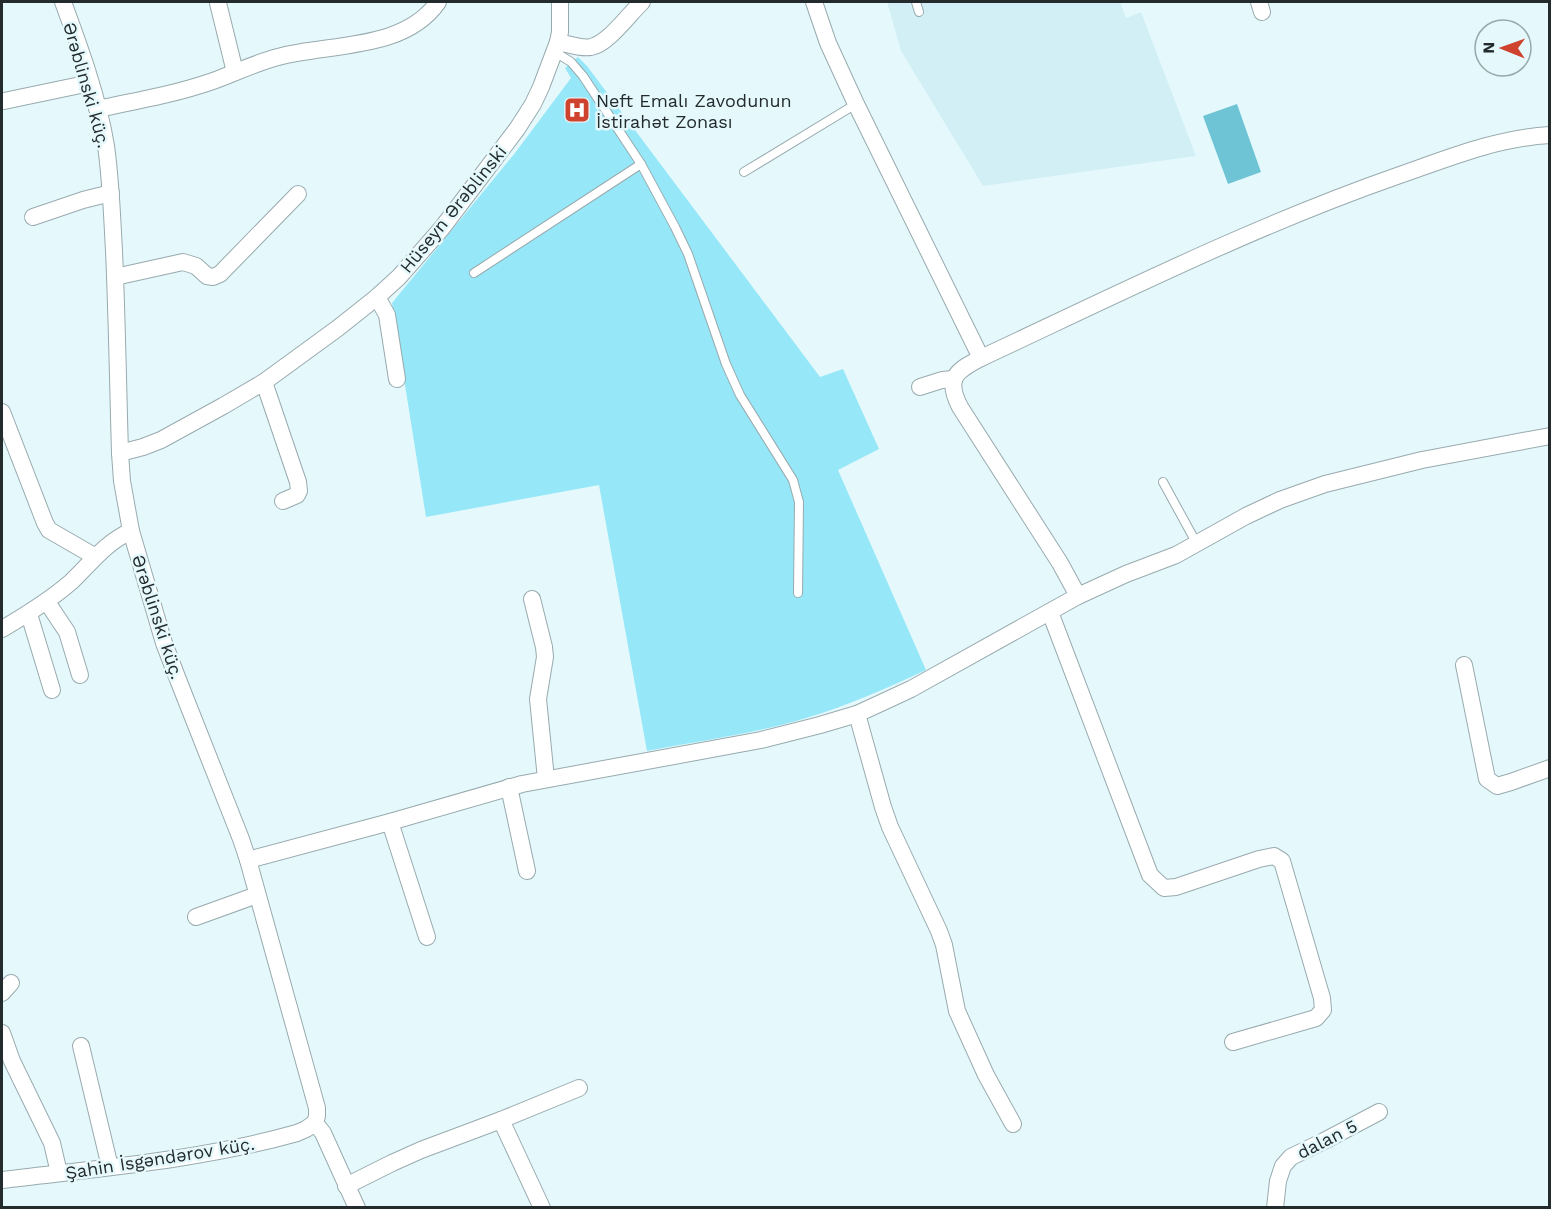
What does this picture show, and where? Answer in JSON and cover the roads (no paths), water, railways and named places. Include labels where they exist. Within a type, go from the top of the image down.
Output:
[{"type":"street","name":"Ərəblinski küç.","points":[[63,2],[90,83],[105,144],[111,194],[120,453],[122,481],[131,531],[164,643],[248,860],[317,1108],[315,1123],[323,1133],[357,1208]]},
{"type":"street","points":[[97,109],[177,92],[281,56],[335,48],[386,36],[415,24],[428,15],[438,2]]},
{"type":"street","name":"Hüseyn Ərəblinski","points":[[120,453],[161,440],[264,382],[338,328],[399,277],[442,228],[517,129],[533,104],[560,32],[560,2]]},
{"type":"street","points":[[556,47],[598,45],[642,2]]},
{"type":"street","points":[[814,2],[828,43],[856,104],[981,358]]},
{"type":"street","points":[[218,3],[235,72]]},
{"type":"street","points":[[4,102],[90,83]]},
{"type":"street","points":[[1078,596],[1060,563],[960,407],[955,397],[954,379],[957,372],[981,358],[1138,285],[1299,213],[1481,147],[1550,135]]},
{"type":"street","points":[[33,217],[83,200],[111,194]]},
{"type":"street","points":[[115,277],[183,262],[196,266],[207,276],[213,277],[220,274],[298,194]]},
{"type":"street","points":[[377,297],[387,315],[397,379]]},
{"type":"street","points":[[920,387],[954,379]]},
{"type":"street","points":[[264,382],[298,482],[297,495],[283,501]]},
{"type":"street","points":[[2,412],[49,530],[94,556]]},
{"type":"street","points":[[248,860],[509,787],[779,736],[857,714],[910,689],[1078,596],[1176,555],[1271,504],[1325,484],[1422,460],[1550,436]]},
{"type":"street","points":[[2,629],[48,602],[94,556],[120,536],[131,531]]},
{"type":"street","points":[[532,599],[545,657],[538,699],[546,779]]},
{"type":"street","points":[[48,602],[67,632],[80,675]]},
{"type":"street","points":[[1050,612],[1150,875],[1164,888],[1176,887],[1259,859],[1275,856],[1282,861],[1322,998],[1323,1010],[1316,1018],[1233,1042]]},
{"type":"street","points":[[29,614],[52,690]]},
{"type":"street","points":[[1464,665],[1487,779],[1497,786],[1550,768]]},
{"type":"street","points":[[857,714],[890,826],[944,945],[957,1011],[986,1075],[1013,1124]]},
{"type":"street","points":[[509,787],[527,871]]},
{"type":"street","points":[[390,822],[427,937]]},
{"type":"street","points":[[196,917],[257,895]]},
{"type":"street","points":[[2,1033],[12,1061],[52,1143],[59,1173]]},
{"type":"street","points":[[81,1046],[110,1167]]},
{"type":"street","points":[[346,1186],[411,1155],[579,1088]]},
{"type":"street","name":"dalan 5","points":[[1275,1208],[1278,1181],[1283,1166],[1291,1157],[1379,1112]]},
{"type":"street","points":[[501,1120],[542,1208]]},
{"type":"street","name":"Şahin İsgəndərov küç.","points":[[2,1180],[165,1160],[232,1149],[297,1133],[315,1123]]},
{"type":"lane","points":[[916,2],[919,12]]},
{"type":"lane","points":[[556,47],[583,76],[641,164],[675,226],[688,254],[726,364],[740,395],[793,480],[800,502],[798,593]]},
{"type":"lane","points":[[744,172],[856,104]]},
{"type":"lane","points":[[474,273],[641,164]]},
{"type":"lane","points":[[1163,482],[1197,544]]},
{"type":"place","name":"Neft Emalı Zavodunun İstirahət Zonası","points":[[577,110]]}]
